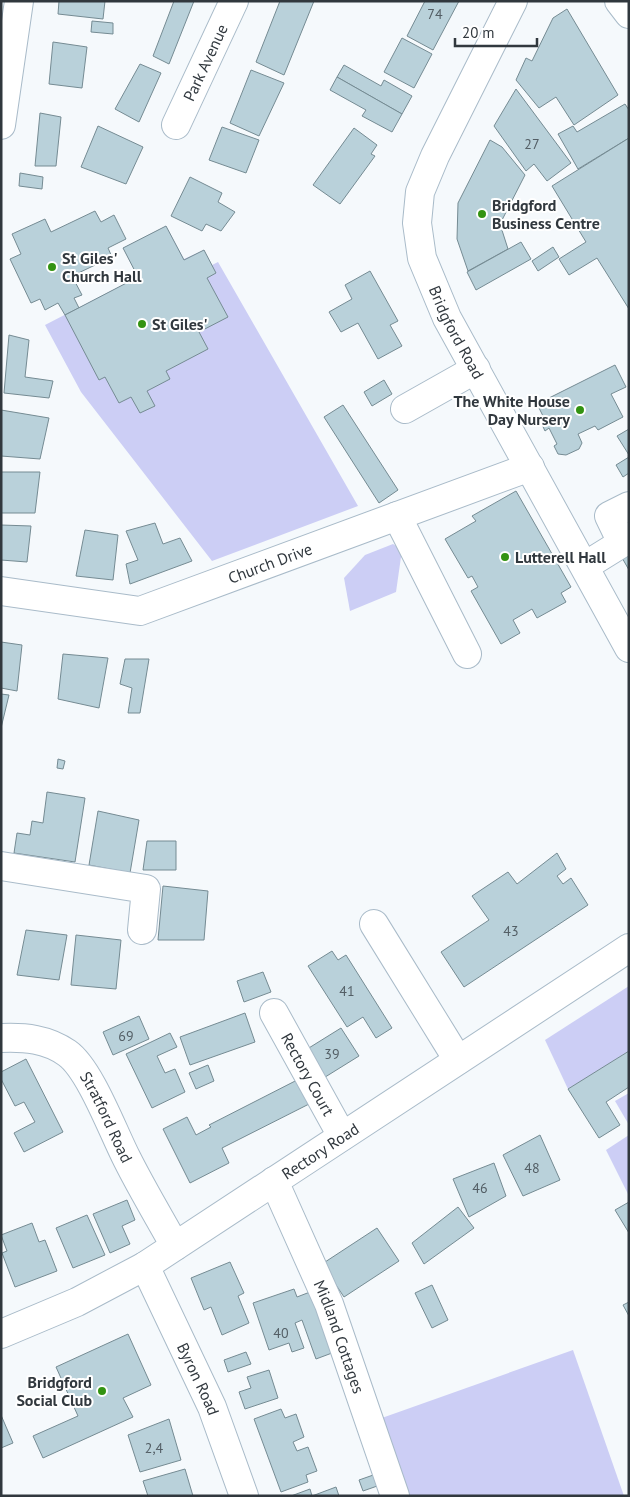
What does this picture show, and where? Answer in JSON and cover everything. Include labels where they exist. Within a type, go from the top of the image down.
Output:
[{"type":"street","points":[[1,125],[19,1]]},
{"type":"street","name":"Park Avenue","points":[[176,125],[234,1]]},
{"type":"street","name":"Bridgford Road","points":[[512,1],[435,156],[420,192],[416,223],[422,258],[434,291],[629,648]]},
{"type":"street","points":[[619,1],[629,14]]},
{"type":"street","points":[[405,408],[476,370]]},
{"type":"street","name":"Church Drive","points":[[1,592],[140,611],[530,467]]},
{"type":"street","points":[[585,566],[622,543],[609,516],[629,506]]},
{"type":"street","points":[[397,516],[466,654]]},
{"type":"street","points":[[1,866],[146,889],[142,930]]},
{"type":"street","points":[[374,924],[458,1060]]},
{"type":"street","name":"Rectory Road","points":[[1,1334],[77,1302],[145,1266],[629,948]]},
{"type":"street","name":"Rectory Court","points":[[274,1014],[342,1136]]},
{"type":"street","name":"Stratford Road","points":[[1,1038],[18,1037],[47,1042],[68,1054],[83,1070],[127,1160],[174,1246]]},
{"type":"street","name":"Midland Cottages","points":[[274,1181],[328,1304],[395,1496]]},
{"type":"street","name":"Byron Road","points":[[145,1266],[212,1407],[244,1496]]},
{"type":"shaded area","points":[[166,226],[184,259],[204,250],[212,265],[218,262],[358,506],[212,561],[81,392],[45,325],[138,277],[123,248]]},
{"type":"shaded area","points":[[393,544],[402,550],[396,592],[350,611],[344,578],[365,555]]},
{"type":"shaded area","points":[[629,986],[629,1051],[568,1089],[545,1040]]},
{"type":"shaded area","points":[[629,1093],[629,1125],[615,1101]]},
{"type":"shaded area","points":[[629,1135],[629,1196],[606,1150]]},
{"type":"shaded area","points":[[573,1350],[624,1496],[406,1496],[379,1419]]},
{"type":"building","points":[[59,1],[105,1],[103,19],[58,14]]},
{"type":"building","points":[[174,1],[194,1],[169,64],[153,56]]},
{"type":"building","points":[[280,1],[314,1],[284,75],[256,62]]},
{"type":"building","points":[[425,1],[459,1],[433,50],[407,36]]},
{"type":"building","points":[[567,9],[618,95],[574,125],[556,97],[539,108],[516,80],[526,58],[532,61],[553,18]]},
{"type":"building","points":[[92,21],[113,23],[113,34],[91,32]]},
{"type":"building","points":[[402,38],[432,54],[414,88],[384,72]]},
{"type":"building","points":[[53,42],[87,47],[82,88],[49,84]]},
{"type":"building","points":[[140,64],[161,73],[139,122],[115,109]]},
{"type":"building","points":[[344,65],[381,86],[384,80],[412,96],[402,114],[337,77]]},
{"type":"building","points":[[251,70],[284,83],[259,136],[230,123]]},
{"type":"building","points":[[337,77],[402,114],[392,132],[362,116],[366,110],[330,90]]},
{"type":"building","points":[[516,89],[571,163],[547,181],[534,164],[526,171],[494,126]]},
{"type":"building","points":[[625,104],[629,110],[629,138],[578,169],[558,134],[573,126],[577,132]]},
{"type":"building","points":[[40,113],[61,117],[56,166],[35,166]]},
{"type":"building","points":[[98,126],[143,147],[126,184],[81,167]]},
{"type":"building","points":[[222,127],[259,140],[246,173],[209,160]]},
{"type":"building","points":[[354,128],[377,145],[371,154],[375,156],[340,204],[313,185]]},
{"type":"building","points":[[629,138],[629,309],[597,258],[569,275],[559,259],[586,242],[552,186]]},
{"type":"building","name":"Bridgford Business Centre","points":[[490,140],[502,147],[525,175],[500,224],[508,249],[468,271],[457,239],[458,203]]},
{"type":"building","points":[[20,173],[43,177],[42,189],[19,186]]},
{"type":"building","points":[[190,177],[222,193],[218,202],[235,212],[221,231],[206,224],[202,231],[171,216]]},
{"type":"building","name":"St Giles' Church Hall","points":[[95,211],[101,222],[114,215],[126,239],[108,248],[112,257],[72,276],[82,295],[74,298],[79,308],[65,315],[58,303],[45,310],[40,299],[31,303],[10,259],[21,254],[12,234],[45,219],[51,232]]},
{"type":"building","name":"St Giles'","points":[[166,226],[184,260],[204,250],[216,273],[207,278],[228,317],[199,332],[208,349],[166,371],[170,379],[147,391],[155,406],[140,413],[131,397],[119,403],[105,377],[99,380],[65,315],[138,277],[123,248]]},
{"type":"building","points":[[521,242],[531,259],[476,290],[467,272]]},
{"type":"building","points":[[553,247],[559,257],[538,271],[532,261]]},
{"type":"building","points":[[370,271],[398,321],[390,325],[402,346],[378,359],[358,323],[341,332],[329,312],[352,299],[345,285]]},
{"type":"building","points":[[9,335],[29,340],[25,377],[53,381],[49,398],[4,393]]},
{"type":"building","name":"The White House Day Nursery","points":[[615,365],[626,387],[611,394],[623,417],[598,430],[595,426],[578,434],[582,443],[579,449],[566,455],[558,454],[554,446],[557,444],[549,428],[545,431],[539,418],[543,416],[537,404]]},
{"type":"building","points":[[384,380],[392,394],[372,406],[364,392]]},
{"type":"building","points":[[343,405],[398,490],[379,503],[324,417]]},
{"type":"building","points":[[1,410],[49,418],[40,459],[1,456]]},
{"type":"building","points":[[629,429],[629,455],[617,436]]},
{"type":"building","points":[[629,457],[629,473],[623,477],[616,465]]},
{"type":"building","points":[[1,472],[40,472],[35,513],[1,513]]},
{"type":"building","name":"Lutterell Hall","points":[[516,491],[571,587],[561,593],[566,602],[537,618],[532,609],[513,620],[520,633],[501,644],[471,591],[478,587],[472,576],[468,578],[445,539],[476,521],[472,516]]},
{"type":"building","points":[[155,523],[163,544],[180,538],[192,561],[130,584],[126,564],[138,560],[126,531]]},
{"type":"building","points":[[1,525],[31,526],[27,562],[1,560]]},
{"type":"building","points":[[85,530],[118,535],[113,580],[76,576]]},
{"type":"building","points":[[629,552],[629,570],[621,556]]},
{"type":"building","points":[[1,642],[22,645],[17,691],[1,688]]},
{"type":"building","points":[[63,654],[108,658],[99,708],[58,699]]},
{"type":"building","points":[[125,659],[149,659],[140,713],[128,713],[132,688],[120,684]]},
{"type":"building","points":[[1,694],[9,695],[1,728]]},
{"type":"building","points":[[58,759],[65,761],[63,769],[57,768]]},
{"type":"building","points":[[47,792],[85,798],[75,862],[14,853],[17,833],[30,835],[32,821],[43,823]]},
{"type":"building","points":[[98,811],[139,820],[130,873],[89,865]]},
{"type":"building","points":[[147,841],[176,841],[176,870],[143,870]]},
{"type":"building","points":[[557,853],[566,869],[557,876],[563,884],[571,878],[588,905],[464,987],[441,952],[489,920],[472,896],[508,872],[517,884]]},
{"type":"building","points":[[163,886],[208,891],[204,940],[158,940]]},
{"type":"building","points":[[26,930],[67,935],[59,980],[17,975]]},
{"type":"building","points":[[76,935],[121,940],[116,989],[71,985]]},
{"type":"building","points":[[332,951],[338,960],[346,955],[392,1028],[376,1038],[363,1017],[347,1027],[308,966]]},
{"type":"building","points":[[263,972],[271,992],[244,1002],[237,981]]},
{"type":"building","points":[[245,1013],[255,1042],[190,1065],[180,1037]]},
{"type":"building","points":[[139,1016],[149,1039],[113,1055],[103,1032]]},
{"type":"building","points":[[341,1028],[359,1056],[322,1079],[304,1051]]},
{"type":"building","points":[[170,1033],[177,1047],[157,1056],[165,1073],[175,1069],[185,1092],[152,1108],[126,1054]]},
{"type":"building","points":[[629,1051],[629,1087],[606,1102],[620,1125],[599,1138],[568,1089]]},
{"type":"building","points":[[26,1059],[63,1132],[24,1152],[14,1133],[35,1122],[24,1102],[15,1106],[1,1079],[1,1072]]},
{"type":"building","points":[[208,1065],[214,1081],[196,1089],[189,1073]]},
{"type":"building","points":[[303,1077],[315,1101],[222,1148],[229,1163],[190,1183],[163,1129],[187,1117],[196,1135],[211,1127],[209,1125]]},
{"type":"building","points":[[540,1135],[560,1180],[523,1196],[503,1155]]},
{"type":"building","points":[[494,1163],[506,1196],[469,1217],[453,1179]]},
{"type":"building","points":[[127,1200],[135,1220],[122,1226],[130,1244],[110,1253],[93,1214]]},
{"type":"building","points":[[629,1202],[629,1233],[615,1210]]},
{"type":"building","points":[[458,1207],[474,1228],[424,1264],[412,1243]]},
{"type":"building","points":[[87,1215],[105,1255],[73,1268],[56,1228]]},
{"type":"building","points":[[32,1223],[39,1242],[45,1240],[57,1271],[15,1287],[2,1253],[7,1251],[1,1235]]},
{"type":"building","points":[[377,1228],[399,1261],[344,1297],[322,1264]]},
{"type":"building","points":[[230,1262],[244,1293],[238,1296],[249,1323],[222,1335],[211,1307],[204,1310],[191,1278]]},
{"type":"building","points":[[432,1285],[448,1320],[432,1328],[415,1293]]},
{"type":"building","points":[[294,1289],[297,1297],[310,1292],[332,1353],[316,1359],[302,1320],[295,1323],[304,1348],[292,1352],[289,1343],[269,1350],[253,1303]]},
{"type":"building","points":[[629,1302],[629,1316],[623,1305]]},
{"type":"building","name":"Bridgford Social Club","points":[[128,1334],[151,1385],[123,1398],[133,1417],[43,1458],[33,1436],[78,1416],[56,1367]]},
{"type":"building","points":[[246,1352],[251,1364],[228,1372],[224,1360]]},
{"type":"building","points":[[269,1370],[278,1398],[245,1409],[239,1392],[251,1388],[247,1377]]},
{"type":"building","points":[[281,1409],[285,1418],[296,1414],[304,1437],[293,1442],[297,1451],[308,1447],[317,1471],[306,1475],[308,1482],[281,1492],[254,1419]]},
{"type":"building","points":[[1,1415],[13,1443],[1,1448]]},
{"type":"building","points":[[169,1419],[181,1460],[140,1472],[128,1435]]},
{"type":"building","points":[[185,1469],[193,1496],[148,1496],[143,1481]]},
{"type":"building","points":[[379,1473],[383,1484],[363,1491],[359,1480]]},
{"type":"building","points":[[336,1487],[339,1496],[312,1496]]},
{"type":"building","points":[[310,1489],[312,1496],[291,1496]]},
{"type":"place","name":"Bridgford Business Centre","points":[[482,214]]},
{"type":"place","name":"St Giles' Church Hall","points":[[52,267]]},
{"type":"place","name":"St Giles'","points":[[142,324]]},
{"type":"place","name":"The White House Day Nursery","points":[[580,410]]},
{"type":"place","name":"Lutterell Hall","points":[[505,557]]},
{"type":"place","name":"Bridgford Social Club","points":[[102,1391]]}]
